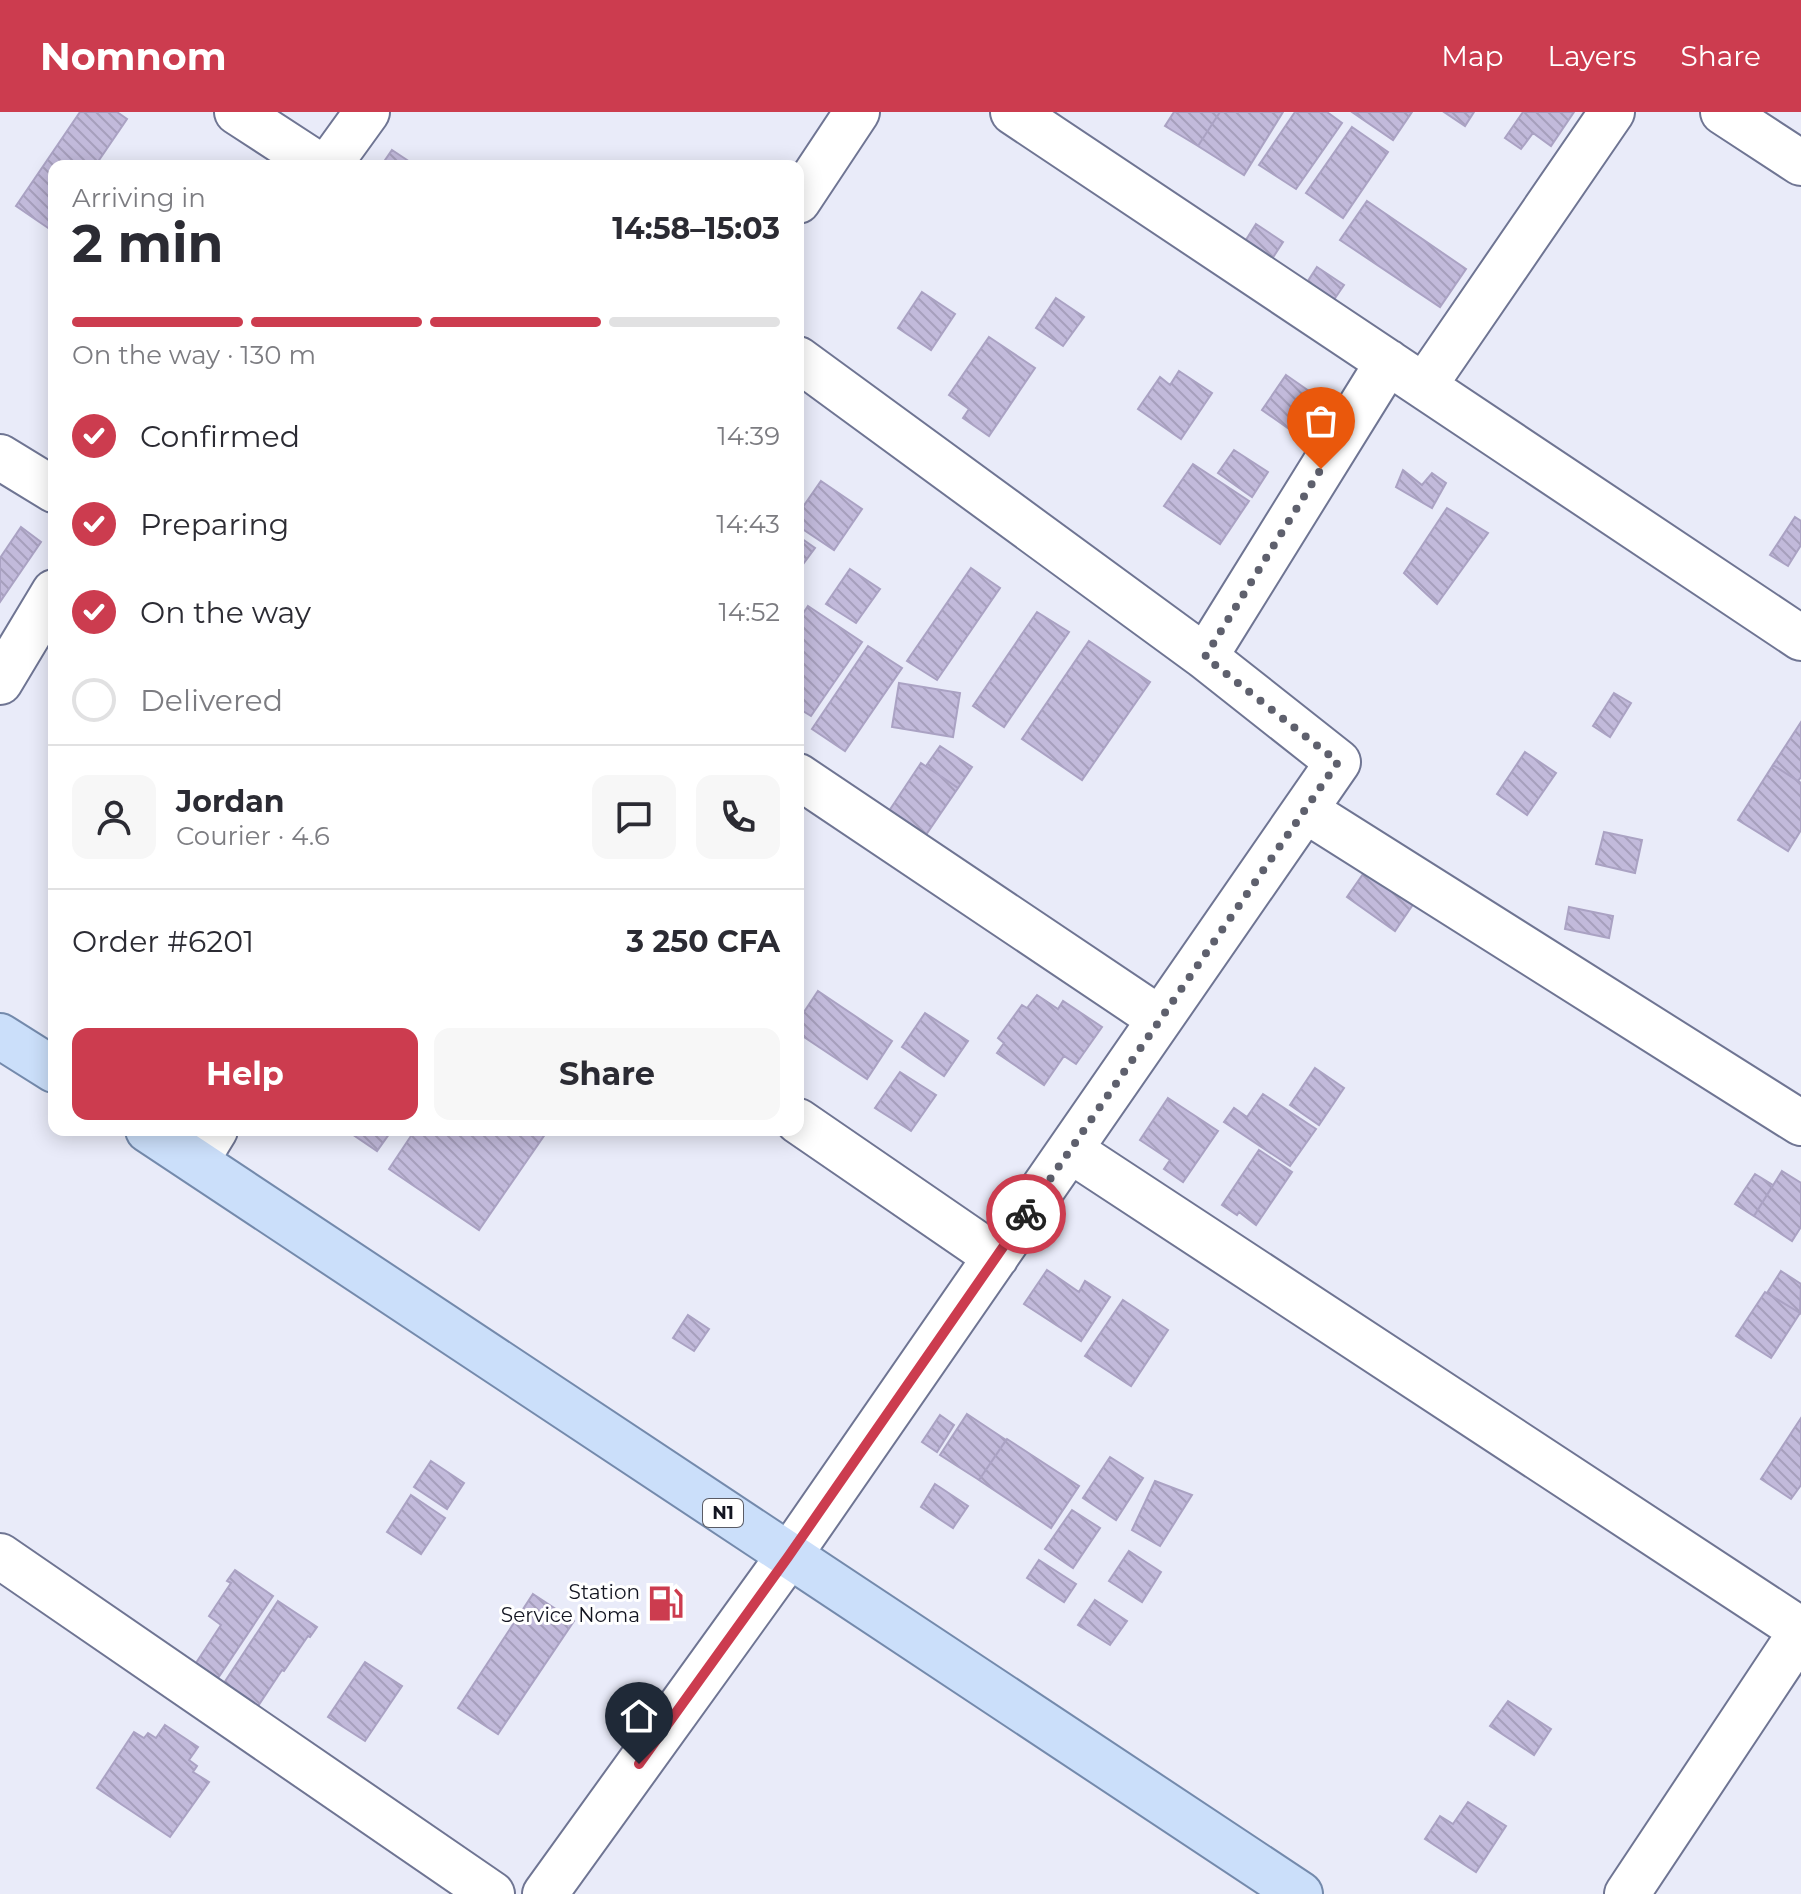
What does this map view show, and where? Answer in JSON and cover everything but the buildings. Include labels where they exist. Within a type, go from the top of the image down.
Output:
[{"type":"main road","points":[[0,1036],[48,1066]]},
{"type":"main road","name":"N1","points":[[171,1136],[205,1145],[788,1557],[1300,1894]]},
{"type":"street","points":[[237,112],[311,160]]},
{"type":"street","points":[[332,160],[367,112]]},
{"type":"street","points":[[804,192],[857,112]]},
{"type":"street","points":[[1013,112],[1801,638]]},
{"type":"street","points":[[1424,386],[1612,112]]},
{"type":"street","points":[[1723,112],[1801,163]]},
{"type":"street","points":[[1205,657],[1388,362]]},
{"type":"street","points":[[545,1894],[788,1557],[1338,762],[1205,657],[804,363]]},
{"type":"street","points":[[0,457],[48,486]]},
{"type":"street","points":[[0,682],[48,602]]},
{"type":"street","points":[[804,780],[1160,1019]]},
{"type":"street","points":[[1305,810],[1801,1123]]},
{"type":"street","points":[[804,1125],[996,1257]]},
{"type":"street","points":[[1070,1150],[1801,1631],[1627,1894]]},
{"type":"street","points":[[0,1556],[492,1894]]},
{"type":"way so far","points":[[1026,1214],[1338,762],[1205,657],[1321,469]]},
{"type":"place","name":"Station Service Noma","points":[[666,1604]]},
{"type":"route","points":[[639,1764],[788,1557],[1026,1214]]}]
